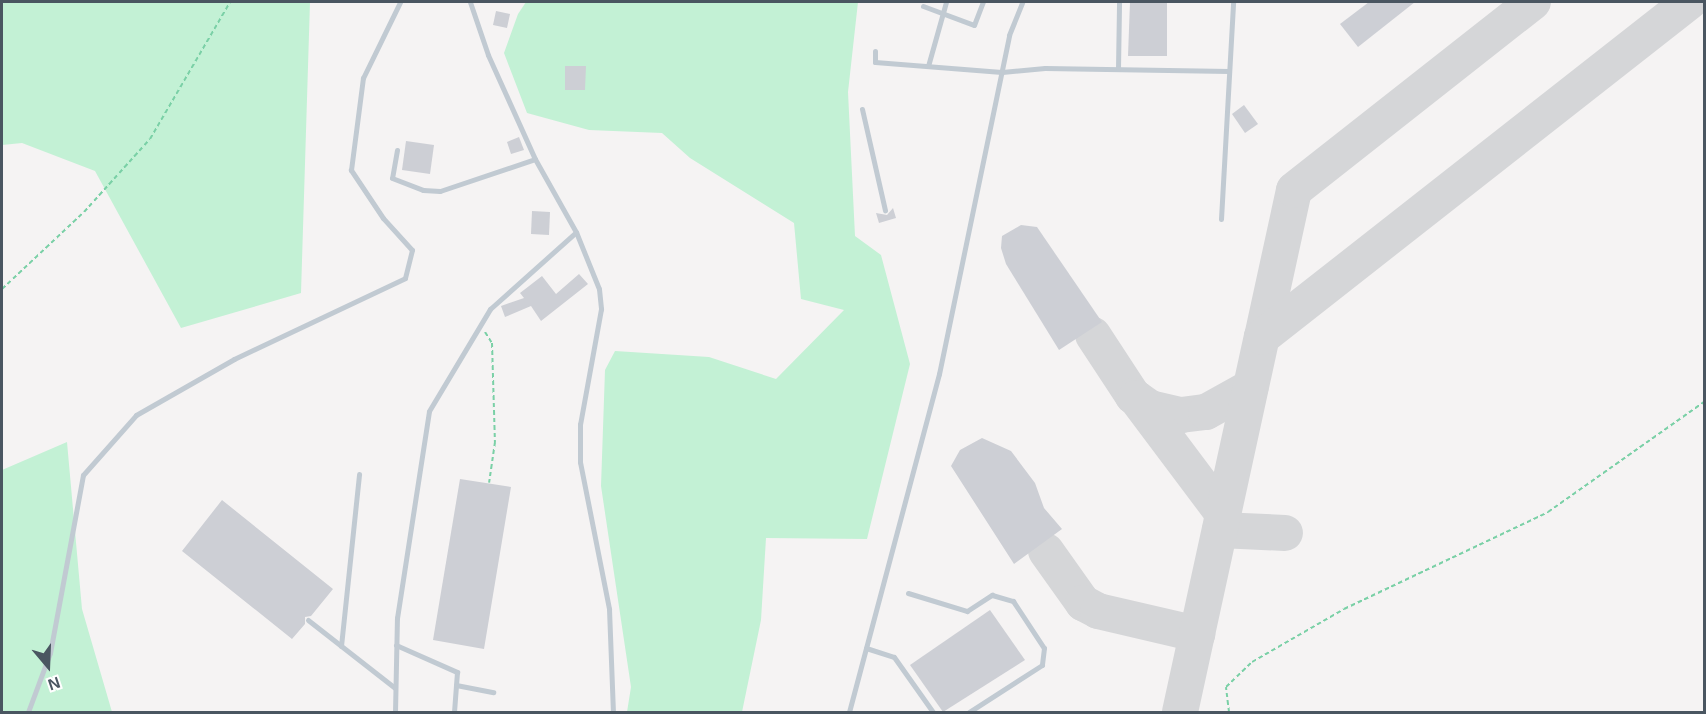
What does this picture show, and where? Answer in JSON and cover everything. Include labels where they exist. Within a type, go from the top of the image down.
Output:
[{"type":"lane","points":[[28,712],[50,653],[83,475],[128,423],[136,415],[234,358],[405,278],[412,250],[383,218],[351,170],[363,78],[400,2]]},
{"type":"lane","points":[[470,2],[488,55],[535,159],[594,269],[601,309],[580,424],[580,462],[609,609],[613,712]]},
{"type":"lane","points":[[928,66],[940,13],[946,2]]},
{"type":"lane","points":[[923,6],[975,25],[983,2]]},
{"type":"lane","points":[[849,712],[939,374],[1002,72],[1022,2]]},
{"type":"lane","points":[[1118,69],[1119,2]]},
{"type":"lane","points":[[1221,219],[1233,2]]},
{"type":"lane","points":[[875,51],[875,62],[1002,72],[1118,69],[1229,70]]},
{"type":"lane","points":[[862,109],[885,210]]},
{"type":"lane","points":[[396,150],[392,178],[423,190],[440,191],[535,159]]},
{"type":"lane","points":[[395,712],[396,645],[429,411],[490,309],[576,232]]},
{"type":"lane","points":[[341,646],[359,474]]},
{"type":"lane","points":[[908,593],[967,611],[992,595],[1014,601],[1044,648],[1042,665],[969,712]]},
{"type":"lane","points":[[308,620],[395,688]]},
{"type":"lane","points":[[396,645],[457,672],[454,712]]},
{"type":"lane","points":[[866,648],[894,657],[933,712]]},
{"type":"lane","points":[[456,685],[493,692]]},
{"type":"path","points":[[2,289],[84,213],[150,139],[230,2]]},
{"type":"path","points":[[480,325],[492,343],[495,442],[489,483]]},
{"type":"path","points":[[1228,712],[1226,687],[1252,662],[1344,609],[1548,512],[1704,402]]},
{"type":"green space","points":[[2,2],[310,2],[301,293],[181,328],[95,171],[22,143],[2,145]]},
{"type":"green space","points":[[526,2],[858,2],[848,92],[855,236],[881,255],[910,364],[867,539],[766,538],[761,620],[742,712],[627,712],[631,687],[601,486],[605,370],[615,351],[709,357],[776,379],[844,310],[801,299],[794,223],[690,158],[662,133],[589,130],[527,113],[504,53],[518,14]]},
{"type":"green space","points":[[67,442],[82,609],[112,712],[2,712],[2,470]]},
{"type":"building","points":[[1130,2],[1167,2],[1167,56],[1128,56]]},
{"type":"building","points":[[1369,2],[1415,2],[1358,47],[1340,24]]},
{"type":"building","points":[[496,11],[510,14],[507,28],[493,25]]},
{"type":"building","points":[[565,66],[586,66],[585,90],[565,90]]},
{"type":"building","points":[[1244,105],[1258,124],[1245,133],[1232,114]]},
{"type":"building","points":[[519,137],[524,150],[511,154],[507,142]]},
{"type":"building","points":[[406,141],[434,145],[430,174],[402,170]]},
{"type":"building","points":[[893,208],[896,218],[879,223],[876,213],[887,215]]},
{"type":"building","points":[[532,211],[550,212],[549,235],[531,234]]},
{"type":"building","points":[[1021,225],[1037,227],[1102,322],[1059,350],[1006,264],[1001,248],[1002,236]]},
{"type":"building","points":[[579,274],[588,284],[541,321],[531,306],[505,317],[501,306],[524,298],[520,293],[542,276],[556,294]]},
{"type":"building","points":[[982,438],[1011,451],[1035,483],[1044,508],[1062,529],[1014,564],[951,466],[960,450]]},
{"type":"building","points":[[460,479],[511,487],[484,649],[433,640]]},
{"type":"building","points":[[222,500],[333,589],[311,616],[305,617],[305,624],[292,639],[182,551]]},
{"type":"building","points":[[990,610],[1025,660],[943,712],[910,665]]},
{"type":"taxiway","points":[[1262,337],[1294,190],[1533,2]]},
{"type":"taxiway","points":[[1180,712],[1262,337],[1689,2]]},
{"type":"taxiway","points":[[1093,335],[1133,396],[1150,408],[1181,415],[1206,412],[1251,387]]},
{"type":"taxiway","points":[[1136,398],[1223,514]]},
{"type":"taxiway","points":[[1220,530],[1285,533]]},
{"type":"taxiway","points":[[1046,551],[1083,603],[1098,611],[1197,634]]}]
